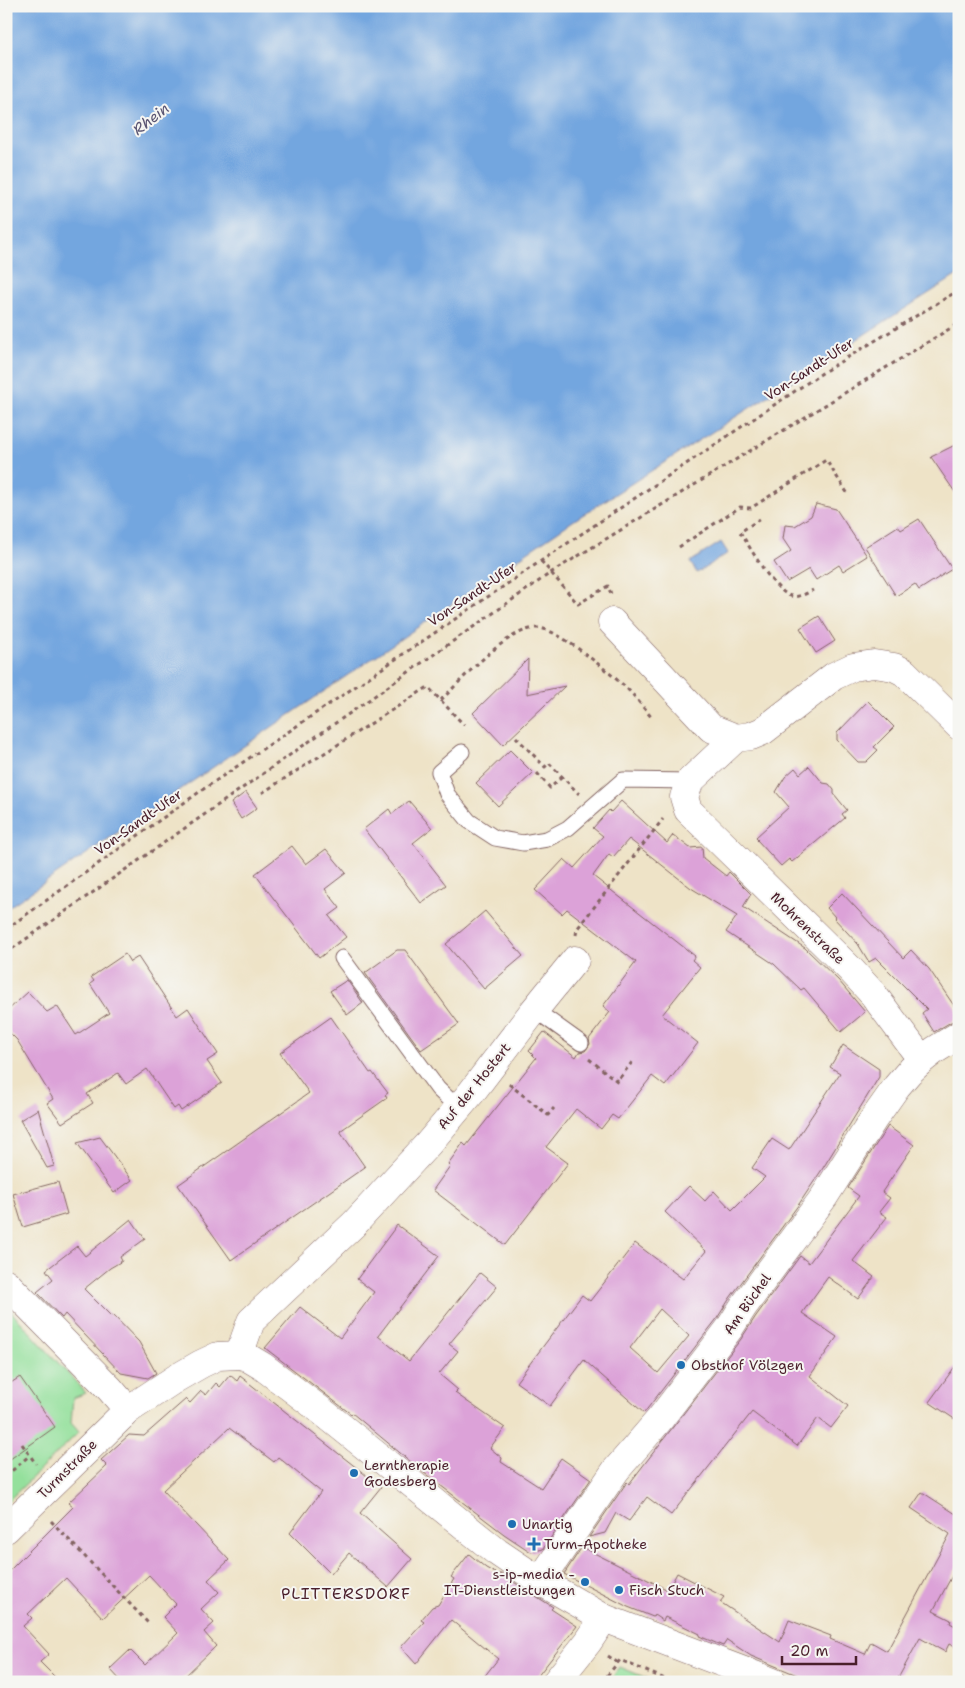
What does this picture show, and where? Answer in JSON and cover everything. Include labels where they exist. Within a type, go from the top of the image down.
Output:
[{"type":"street","points":[[612,622],[711,728],[736,738],[751,736],[763,731],[843,670],[874,664],[894,667],[904,672],[959,726]]},
{"type":"street","points":[[687,792],[736,738]]},
{"type":"street","name":"Mohrenstraße","points":[[687,792],[688,810],[857,976],[873,994],[922,1060]]},
{"type":"street","name":"Auf der Hostert","points":[[239,1355],[251,1320],[354,1224],[428,1144],[575,960]]},
{"type":"street","name":"Am Büchel","points":[[540,1580],[616,1470],[660,1419],[719,1343],[743,1307],[824,1197],[897,1086],[922,1060],[959,1035]]},
{"type":"street","points":[[6,1283],[110,1389],[128,1410]]},
{"type":"street","points":[[239,1355],[247,1357],[262,1366],[319,1409],[497,1552],[540,1580],[604,1618],[773,1682]]},
{"type":"street","name":"Turmstraße","points":[[6,1529],[128,1410],[200,1364],[218,1356],[239,1355]]},
{"type":"street","points":[[556,1682],[604,1618]]},
{"type":"lane","points":[[462,752],[439,772],[447,794],[469,821],[495,838],[524,844],[547,839],[568,828],[623,780],[687,792]]},
{"type":"lane","points":[[342,958],[438,1089],[458,1108]]},
{"type":"lane","points":[[535,1010],[581,1042]]},
{"type":"path","name":"Von-Sandt-Ufer","points":[[6,929],[213,783],[541,561],[825,371],[959,290]]},
{"type":"path","name":"Von-Sandt-Ufer","points":[[6,953],[552,572],[959,323]]},
{"type":"path","points":[[680,547],[740,507],[751,508],[826,460],[848,494]]},
{"type":"path","points":[[760,519],[740,532],[777,587],[791,596],[799,596],[813,590]]},
{"type":"path","points":[[541,561],[578,604]]},
{"type":"path","points":[[441,700],[497,647],[518,633],[538,627],[552,632],[571,644],[624,685],[653,719]]},
{"type":"path","points":[[262,793],[428,687],[464,725]]},
{"type":"path","points":[[516,737],[545,767],[549,763],[591,807]]},
{"type":"path","points":[[537,773],[550,788],[562,777]]},
{"type":"path","points":[[575,960],[576,930],[672,808],[687,792]]},
{"type":"path","points":[[490,1068],[548,1115],[554,1108]]},
{"type":"path","points":[[22,1444],[40,1470]]},
{"type":"path","points":[[6,1476],[30,1455]]},
{"type":"path","points":[[33,1502],[149,1624]]},
{"type":"path","points":[[602,1682],[620,1660],[672,1682]]},
{"type":"green space","points":[[6,1306],[86,1393],[73,1398],[71,1423],[79,1432],[6,1503]]},
{"type":"green space","points":[[620,1667],[656,1682],[609,1682]]},
{"type":"water","name":"Rhein","points":[[6,6],[959,6],[959,274],[573,521],[6,909]]},
{"type":"water","points":[[721,542],[728,553],[697,573],[690,562]]},
{"type":"building","points":[[959,443],[959,498],[931,457]]},
{"type":"building","points":[[816,504],[836,509],[867,556],[843,571],[839,565],[816,580],[809,569],[787,582],[774,562],[791,551],[783,539],[785,525],[795,526],[811,516]]},
{"type":"building","points":[[919,519],[952,569],[919,590],[915,584],[896,596],[865,547],[898,526],[901,530]]},
{"type":"building","points":[[819,616],[835,641],[816,653],[800,628]]},
{"type":"building","points":[[528,659],[527,694],[565,686],[503,745],[473,713]]},
{"type":"building","points":[[868,701],[894,727],[874,747],[878,750],[866,762],[858,762],[837,740],[837,733]]},
{"type":"building","points":[[510,750],[533,773],[498,806],[476,783]]},
{"type":"building","points":[[809,766],[823,783],[829,784],[834,790],[834,794],[847,810],[842,814],[845,818],[792,862],[789,859],[781,866],[756,837],[789,807],[776,792],[785,777],[795,768],[800,774]]},
{"type":"building","points":[[246,792],[257,808],[241,819],[231,803]]},
{"type":"building","points":[[409,801],[432,828],[413,843],[446,885],[421,903],[364,829],[389,809],[392,814]]},
{"type":"building","points":[[621,801],[667,843],[673,835],[690,848],[702,847],[703,858],[726,876],[729,872],[751,894],[743,907],[805,948],[839,981],[865,1012],[841,1032],[804,988],[801,990],[774,964],[726,932],[737,916],[691,888],[629,839],[613,857],[609,854],[593,876],[695,956],[692,960],[700,967],[662,1015],[698,1043],[665,1086],[652,1076],[618,1119],[612,1115],[601,1129],[576,1109],[546,1147],[568,1163],[505,1245],[433,1190],[463,1143],[466,1146],[536,1058],[529,1051],[544,1032],[576,1057],[579,1052],[585,1051],[590,1044],[589,1039],[610,1012],[603,1006],[636,962],[567,909],[562,914],[535,890],[564,859],[574,868],[603,836],[593,828],[609,810],[611,812]]},
{"type":"building","points":[[292,846],[306,864],[326,849],[346,873],[325,889],[340,908],[329,916],[346,937],[319,958],[255,874]]},
{"type":"building","points":[[842,893],[903,958],[911,950],[929,969],[959,1013],[959,1019],[934,1032],[922,1013],[927,1009],[876,958],[869,962],[858,944],[827,908]]},
{"type":"building","points":[[485,911],[523,956],[484,989],[446,944]]},
{"type":"building","points":[[397,950],[405,950],[459,1024],[421,1050],[365,973]]},
{"type":"building","points":[[125,954],[130,962],[138,957],[177,1016],[188,1008],[218,1054],[207,1061],[222,1083],[181,1111],[178,1106],[174,1109],[147,1069],[126,1084],[118,1073],[87,1094],[93,1103],[62,1123],[47,1103],[53,1099],[17,1040],[6,1029],[6,1012],[28,992],[47,1012],[57,1006],[76,1035],[109,1013],[90,984],[94,981],[91,977]]},
{"type":"building","points":[[347,980],[363,1003],[347,1015],[330,991]]},
{"type":"building","points":[[331,1017],[370,1073],[372,1072],[388,1093],[385,1095],[387,1098],[340,1131],[365,1167],[231,1260],[178,1185],[309,1093],[280,1053]]},
{"type":"building","points":[[843,1045],[879,1069],[879,1077],[799,1204],[716,1320],[644,1413],[584,1360],[550,1406],[516,1382],[582,1295],[590,1301],[635,1243],[683,1279],[706,1251],[665,1212],[689,1186],[705,1201],[714,1191],[732,1210],[765,1177],[752,1168],[772,1139],[789,1150],[840,1073],[830,1067]],"holes":[[[660,1309],[689,1336],[658,1373],[630,1348]]]},
{"type":"building","points":[[38,1109],[54,1166],[47,1168],[20,1120]]},
{"type":"building","points":[[888,1126],[914,1145],[882,1192],[890,1198],[879,1212],[887,1217],[853,1261],[874,1277],[858,1299],[828,1277],[802,1313],[837,1337],[810,1376],[848,1406],[831,1428],[818,1418],[797,1446],[752,1412],[671,1515],[647,1497],[629,1521],[616,1513],[605,1533],[589,1537],[627,1482],[629,1484],[741,1339],[800,1256],[809,1263],[859,1196],[848,1188]]},
{"type":"building","points":[[100,1137],[132,1180],[114,1193],[77,1143]]},
{"type":"building","points":[[58,1182],[67,1214],[23,1227],[13,1194]]},
{"type":"building","points":[[131,1219],[145,1239],[120,1257],[122,1261],[84,1289],[139,1342],[156,1373],[148,1378],[121,1373],[65,1314],[62,1318],[37,1292],[53,1279],[46,1270],[77,1246],[85,1256]]},
{"type":"building","points":[[397,1225],[439,1256],[378,1336],[409,1361],[480,1273],[497,1287],[449,1344],[458,1351],[439,1374],[458,1390],[455,1393],[505,1428],[490,1448],[502,1458],[501,1462],[541,1488],[561,1458],[591,1479],[543,1549],[531,1552],[504,1534],[423,1472],[352,1413],[265,1348],[300,1307],[340,1338],[374,1292],[357,1279]]},
{"type":"building","points":[[959,1361],[959,1422],[929,1402]]},
{"type":"building","points":[[230,1375],[237,1381],[240,1376],[381,1487],[360,1513],[412,1559],[388,1587],[349,1553],[331,1574],[290,1533],[321,1492],[278,1457],[274,1462],[229,1428],[163,1490],[229,1560],[208,1580],[219,1592],[201,1609],[214,1623],[204,1632],[216,1646],[179,1682],[122,1682],[110,1669],[130,1650],[145,1665],[178,1633],[163,1617],[176,1604],[149,1575],[103,1618],[66,1578],[28,1614],[32,1618],[23,1626],[49,1654],[40,1662],[60,1682],[6,1682],[6,1574],[73,1507],[68,1503],[107,1466],[101,1460],[129,1435],[144,1436],[186,1399],[190,1403],[201,1391],[206,1395],[216,1383],[220,1387]]},
{"type":"building","points":[[20,1377],[55,1427],[6,1462],[6,1386]]},
{"type":"building","points":[[922,1492],[959,1516],[959,1563],[933,1611],[951,1620],[950,1623],[959,1628],[959,1649],[949,1644],[945,1652],[920,1638],[896,1682],[814,1682],[751,1656],[727,1640],[723,1646],[699,1636],[700,1634],[665,1617],[663,1621],[654,1615],[653,1617],[628,1607],[564,1574],[582,1547],[668,1590],[677,1573],[724,1597],[720,1602],[780,1642],[789,1620],[831,1636],[830,1639],[865,1654],[871,1642],[887,1651],[950,1534],[911,1508]]},
{"type":"building","points":[[469,1554],[486,1568],[501,1574],[553,1607],[551,1609],[577,1626],[533,1682],[480,1682],[498,1659],[451,1620],[416,1664],[401,1647],[424,1622],[421,1620],[432,1607],[438,1605],[454,1579],[451,1577]]},
{"type":"place","name":"Obsthof Völzgen","points":[[681,1365]]},
{"type":"place","name":"Lerntherapie Godesberg","points":[[354,1473]]},
{"type":"place","name":"Unartig","points":[[512,1524]]},
{"type":"place","name":"Turm-Apotheke","points":[[534,1544]]},
{"type":"place","name":"s-ip-media - IT-Dienstleistungen","points":[[585,1582]]},
{"type":"place","name":"Fisch Stuch","points":[[619,1590]]},
{"type":"district","name":"PLITTERSDORF","points":[[346,1593]]}]
